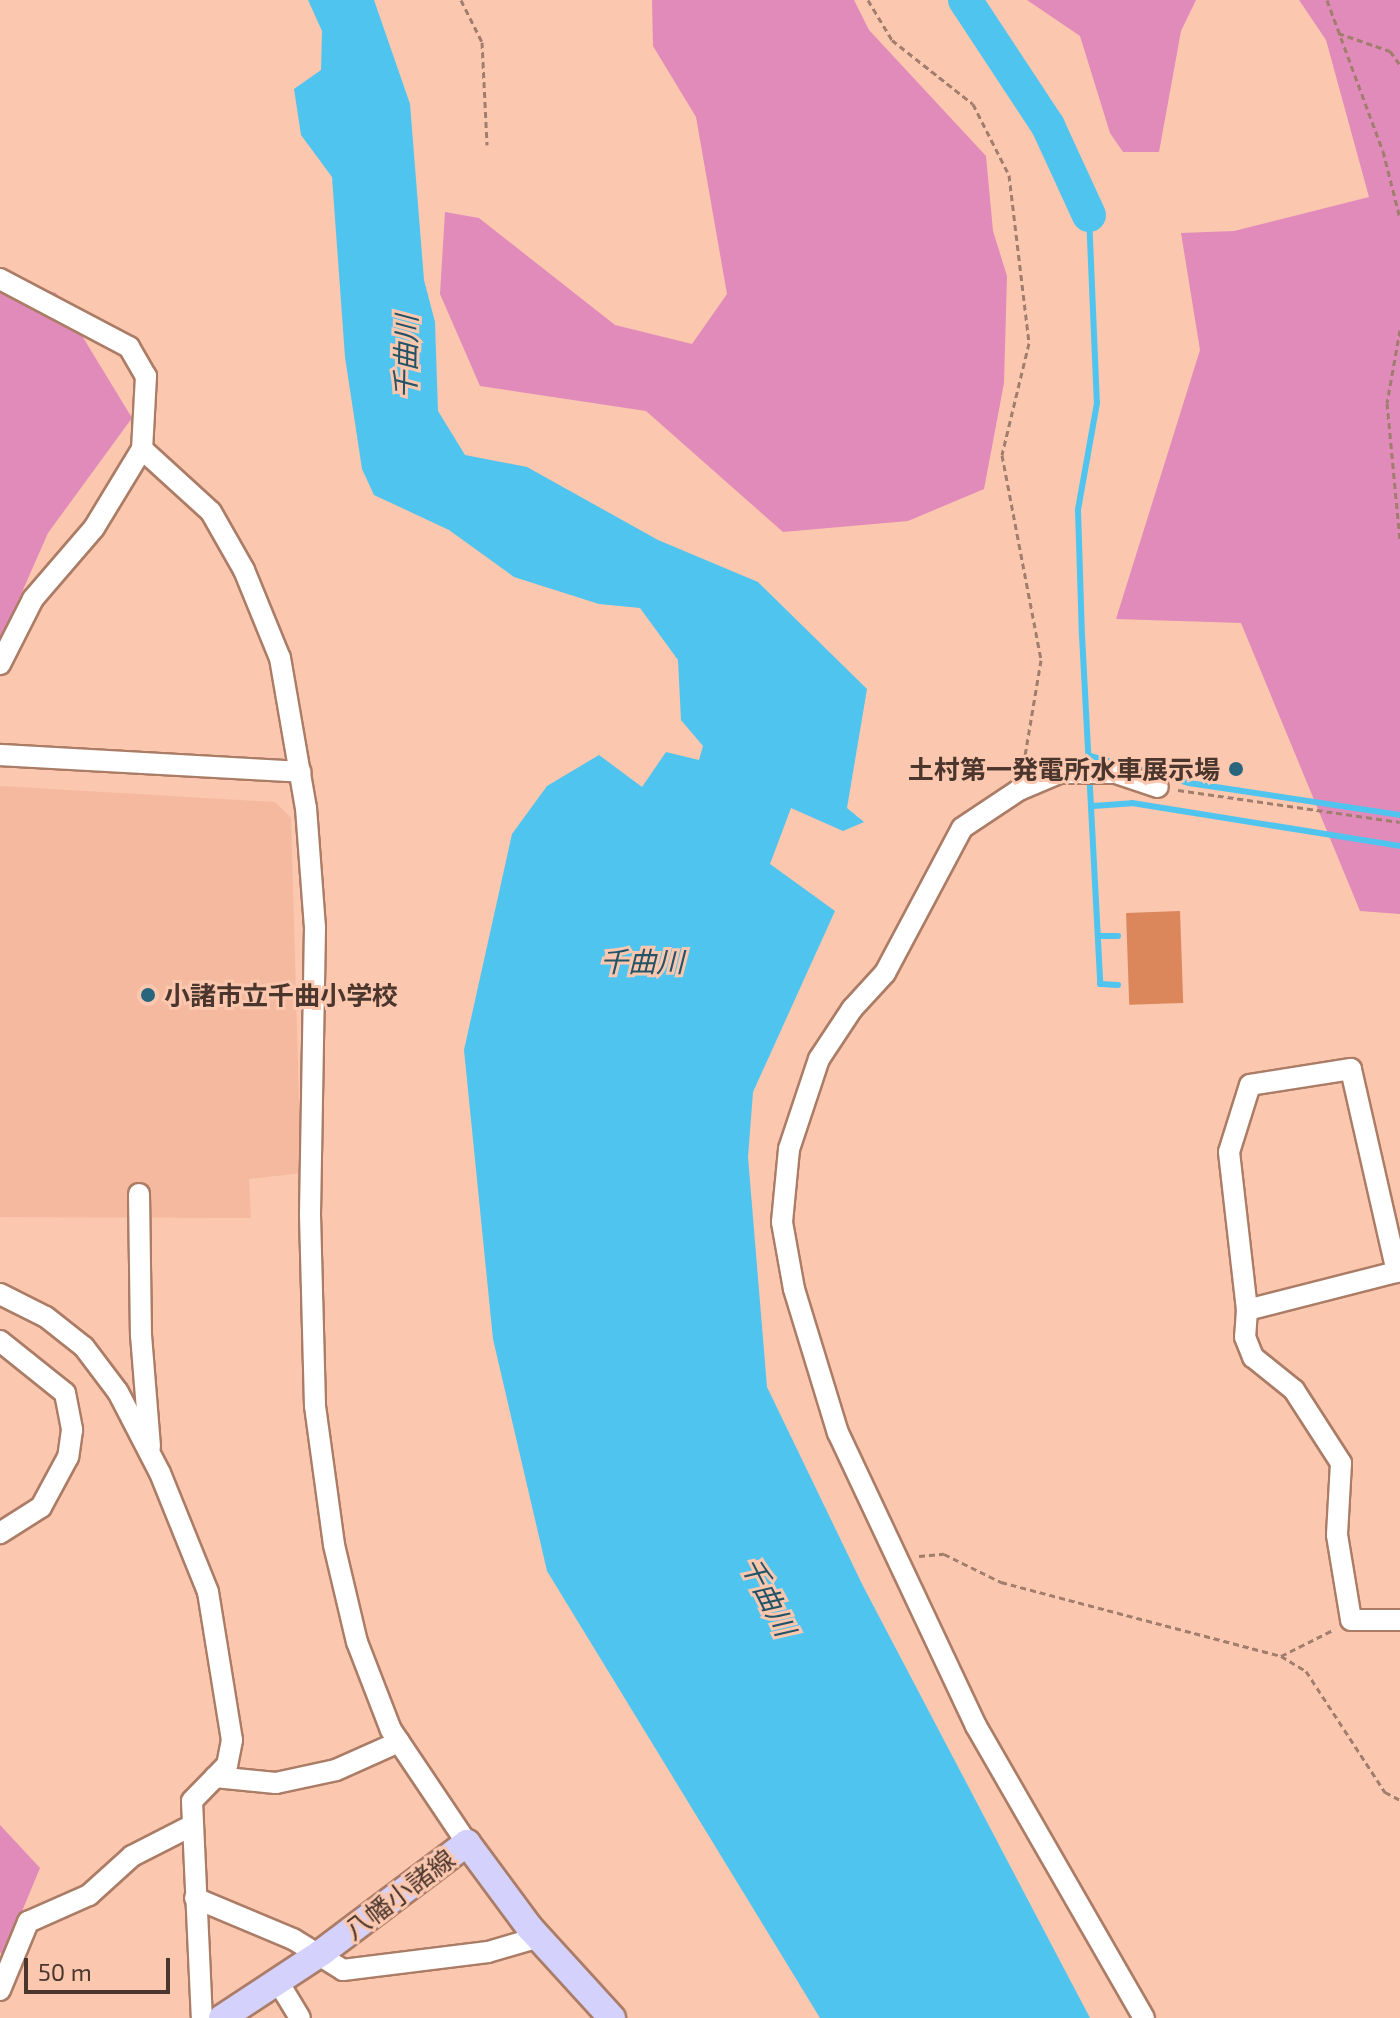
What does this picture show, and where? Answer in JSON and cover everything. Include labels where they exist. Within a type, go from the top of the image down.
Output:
[{"type":"main road","name":"八幡小諸線","points":[[222,2018],[321,1953],[467,1843],[539,1937],[612,2018]]},
{"type":"street","points":[[0,279],[129,347],[146,376],[142,449],[103,515],[33,599],[0,664]]},
{"type":"street","points":[[142,449],[211,512],[244,570],[280,658],[301,772],[315,927],[310,1215],[315,1406],[334,1545],[357,1642],[399,1742],[467,1843]]},
{"type":"street","points":[[0,755],[301,772]]},
{"type":"street","points":[[1144,2018],[976,1726],[838,1433],[794,1289],[782,1222],[789,1149],[819,1059],[852,1009],[885,973],[962,828],[1019,790],[1059,773],[1116,773],[1158,787]]},
{"type":"street","points":[[1247,1310],[1399,1272],[1351,1069],[1250,1085],[1229,1152],[1247,1310],[1245,1337],[1253,1357],[1294,1390],[1341,1463],[1337,1535],[1351,1620],[1400,1620]]},
{"type":"street","points":[[139,1194],[141,1335],[150,1455]]},
{"type":"street","points":[[0,1294],[46,1317],[84,1347],[118,1392],[150,1455],[208,1592],[220,1648],[219,1677],[232,1740],[227,1765],[192,1801],[202,2018]]},
{"type":"street","points":[[0,1341],[65,1393],[72,1430],[68,1457],[41,1507],[0,1533]]},
{"type":"street","points":[[215,1777],[276,1783],[336,1770],[399,1742]]},
{"type":"street","points":[[0,1990],[28,1922],[89,1895],[132,1856],[191,1826]]},
{"type":"street","points":[[195,1898],[321,1953],[343,1970],[488,1952],[539,1937]]},
{"type":"street","points":[[277,1980],[300,2018]]},
{"type":"path","points":[[461,0],[482,42],[487,145]]},
{"type":"path","points":[[868,0],[892,40],[973,104],[1009,175],[1029,343],[1002,455],[1041,660],[1019,790]]},
{"type":"path","points":[[1327,0],[1383,151],[1400,218]]},
{"type":"path","points":[[1329,6],[1333,0]]},
{"type":"path","points":[[1338,33],[1390,51],[1400,65]]},
{"type":"path","points":[[1400,330],[1387,403],[1400,540]]},
{"type":"path","points":[[1158,787],[1400,822]]},
{"type":"path","points":[[895,1558],[944,1554],[1001,1582],[1281,1656],[1306,1671],[1385,1792],[1400,1800]]},
{"type":"path","points":[[1281,1656],[1351,1620]]},
{"type":"shaded area","points":[[652,0],[854,0],[869,30],[986,156],[993,231],[1007,276],[1004,383],[984,489],[908,521],[783,532],[646,411],[480,386],[440,294],[445,212],[479,218],[615,325],[692,344],[727,294],[696,117],[653,46]]},
{"type":"shaded area","points":[[1027,0],[1196,0],[1181,31],[1159,152],[1123,152],[1110,133],[1080,36]]},
{"type":"shaded area","points":[[1299,0],[1400,0],[1400,914],[1360,911],[1241,623],[1116,619],[1200,350],[1181,233],[1234,231],[1369,197],[1326,40]]},
{"type":"shaded area","points":[[0,278],[56,293],[132,418],[48,533],[0,642]]},
{"type":"shaded area","name":"小諸市立千曲小学校","points":[[0,786],[275,802],[291,818],[301,1173],[249,1179],[251,1218],[0,1217]]},
{"type":"shaded area","points":[[0,1825],[40,1868],[3,1957],[0,1952]]},
{"type":"water","name":"千曲川","points":[[308,0],[374,0],[410,104],[424,280],[435,322],[438,411],[465,455],[527,467],[658,540],[758,582],[867,689],[847,808],[864,822],[843,831],[791,808],[770,864],[835,911],[753,1092],[748,1157],[767,1387],[863,1586],[1090,2018],[820,2018],[547,1571],[493,1339],[464,1050],[512,834],[547,786],[599,755],[642,787],[666,752],[699,760],[703,746],[681,720],[678,660],[640,608],[599,604],[514,577],[449,530],[374,495],[362,469],[345,357],[332,177],[301,135],[294,89],[321,70],[322,31]]},
{"type":"building","points":[[1180,911],[1183,1003],[1129,1005],[1126,913]]},
{"type":"waterway","points":[[965,0],[1048,126],[1089,215]]},
{"type":"waterway","points":[[1089,215],[1097,403],[1078,510],[1082,635],[1100,984],[1118,985]]},
{"type":"waterway","points":[[1090,756],[1189,783],[1400,815]]},
{"type":"waterway","points":[[1093,806],[1132,803],[1400,846]]},
{"type":"waterway","points":[[1098,936],[1118,936]]},
{"type":"place","name":"土村第一発電所水車展示場","points":[[1236,769]]},
{"type":"place","name":"小諸市立千曲小学校","points":[[148,995]]}]
